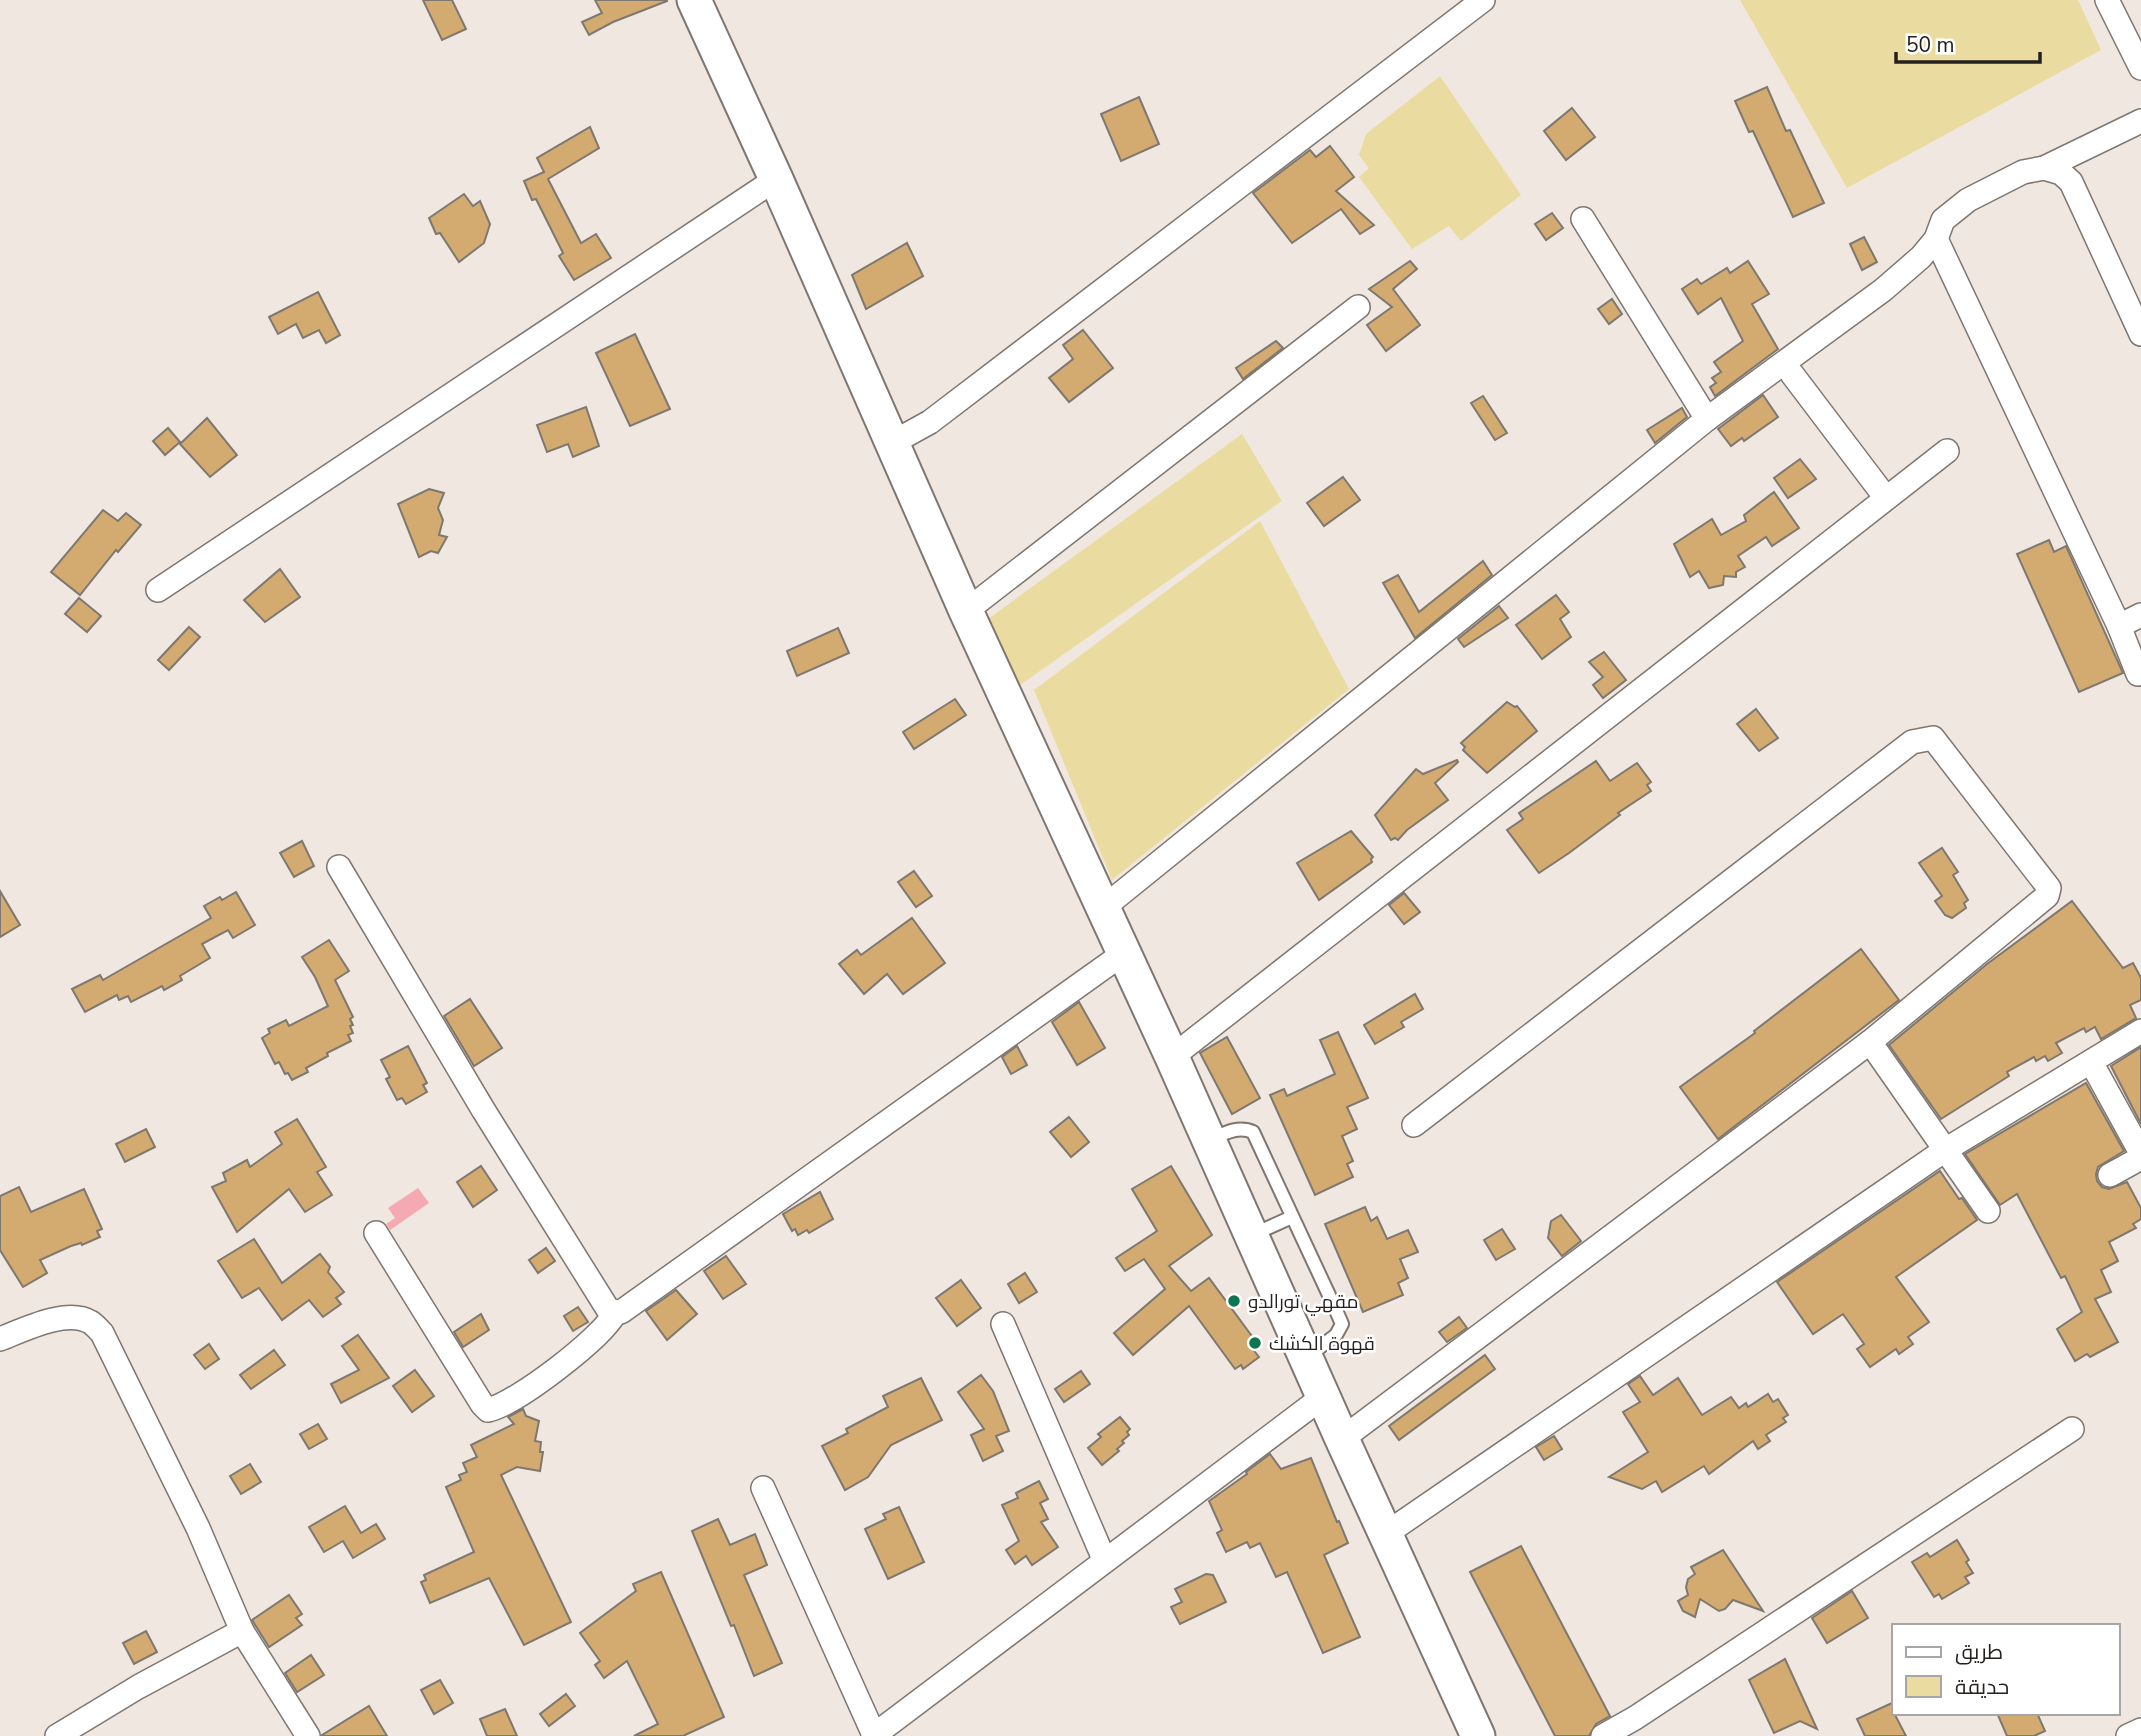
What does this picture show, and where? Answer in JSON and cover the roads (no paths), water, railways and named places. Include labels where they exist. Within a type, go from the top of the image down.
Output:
[{"type":"main road","points":[[694,0],[776,179],[966,611],[1172,1057],[1478,1736]]},
{"type":"street","points":[[892,443],[930,422],[1483,0]]},
{"type":"street","points":[[2107,0],[2141,68]]},
{"type":"street","points":[[1103,908],[1707,419],[1883,290],[1921,257],[1936,239],[1943,220],[1968,200],[2024,172],[2044,168],[2141,121]]},
{"type":"street","points":[[2044,168],[2061,173],[2071,182],[2141,332]]},
{"type":"street","points":[[158,590],[776,179]]},
{"type":"street","points":[[1583,219],[1707,419]]},
{"type":"street","points":[[1936,239],[2119,626],[2138,674]]},
{"type":"street","points":[[966,611],[1358,307]]},
{"type":"street","points":[[1792,374],[1886,498]]},
{"type":"street","points":[[1172,1057],[1947,451]]},
{"type":"street","points":[[2119,626],[2141,615]]},
{"type":"street","points":[[1342,1439],[1870,1042],[2049,892],[2049,888],[1933,738],[1912,743],[1414,1125]]},
{"type":"street","points":[[339,867],[484,1111],[609,1311],[615,1313],[621,1312],[1124,953]]},
{"type":"street","points":[[1387,1533],[1945,1150],[2141,1031]]},
{"type":"street","points":[[1870,1042],[1988,1211]]},
{"type":"street","points":[[2091,1062],[2141,1156],[2110,1175]]},
{"type":"street","points":[[376,1233],[488,1410],[509,1402],[576,1352],[606,1327],[615,1313]]},
{"type":"street","points":[[0,1339],[47,1321],[69,1318],[89,1321],[102,1333],[198,1528],[242,1631],[308,1736]]},
{"type":"street","points":[[1003,1324],[1104,1559]]},
{"type":"street","points":[[763,1488],[873,1735],[1324,1396]]},
{"type":"street","points":[[1603,1736],[2072,1429]]},
{"type":"street","points":[[57,1736],[138,1687],[242,1631]]},
{"type":"street","points":[[2128,1736],[2141,1730]]},
{"type":"lane","points":[[1209,1140],[1233,1130],[1245,1128],[1253,1132],[1342,1324],[1336,1335],[1307,1357]]},
{"type":"lane","points":[[1252,1235],[1292,1217]]},
{"type":"place","name":"مقهي تورالدو","points":[[1234,1301]]},
{"type":"place","name":"قهوة الكشك","points":[[1255,1343]]}]
